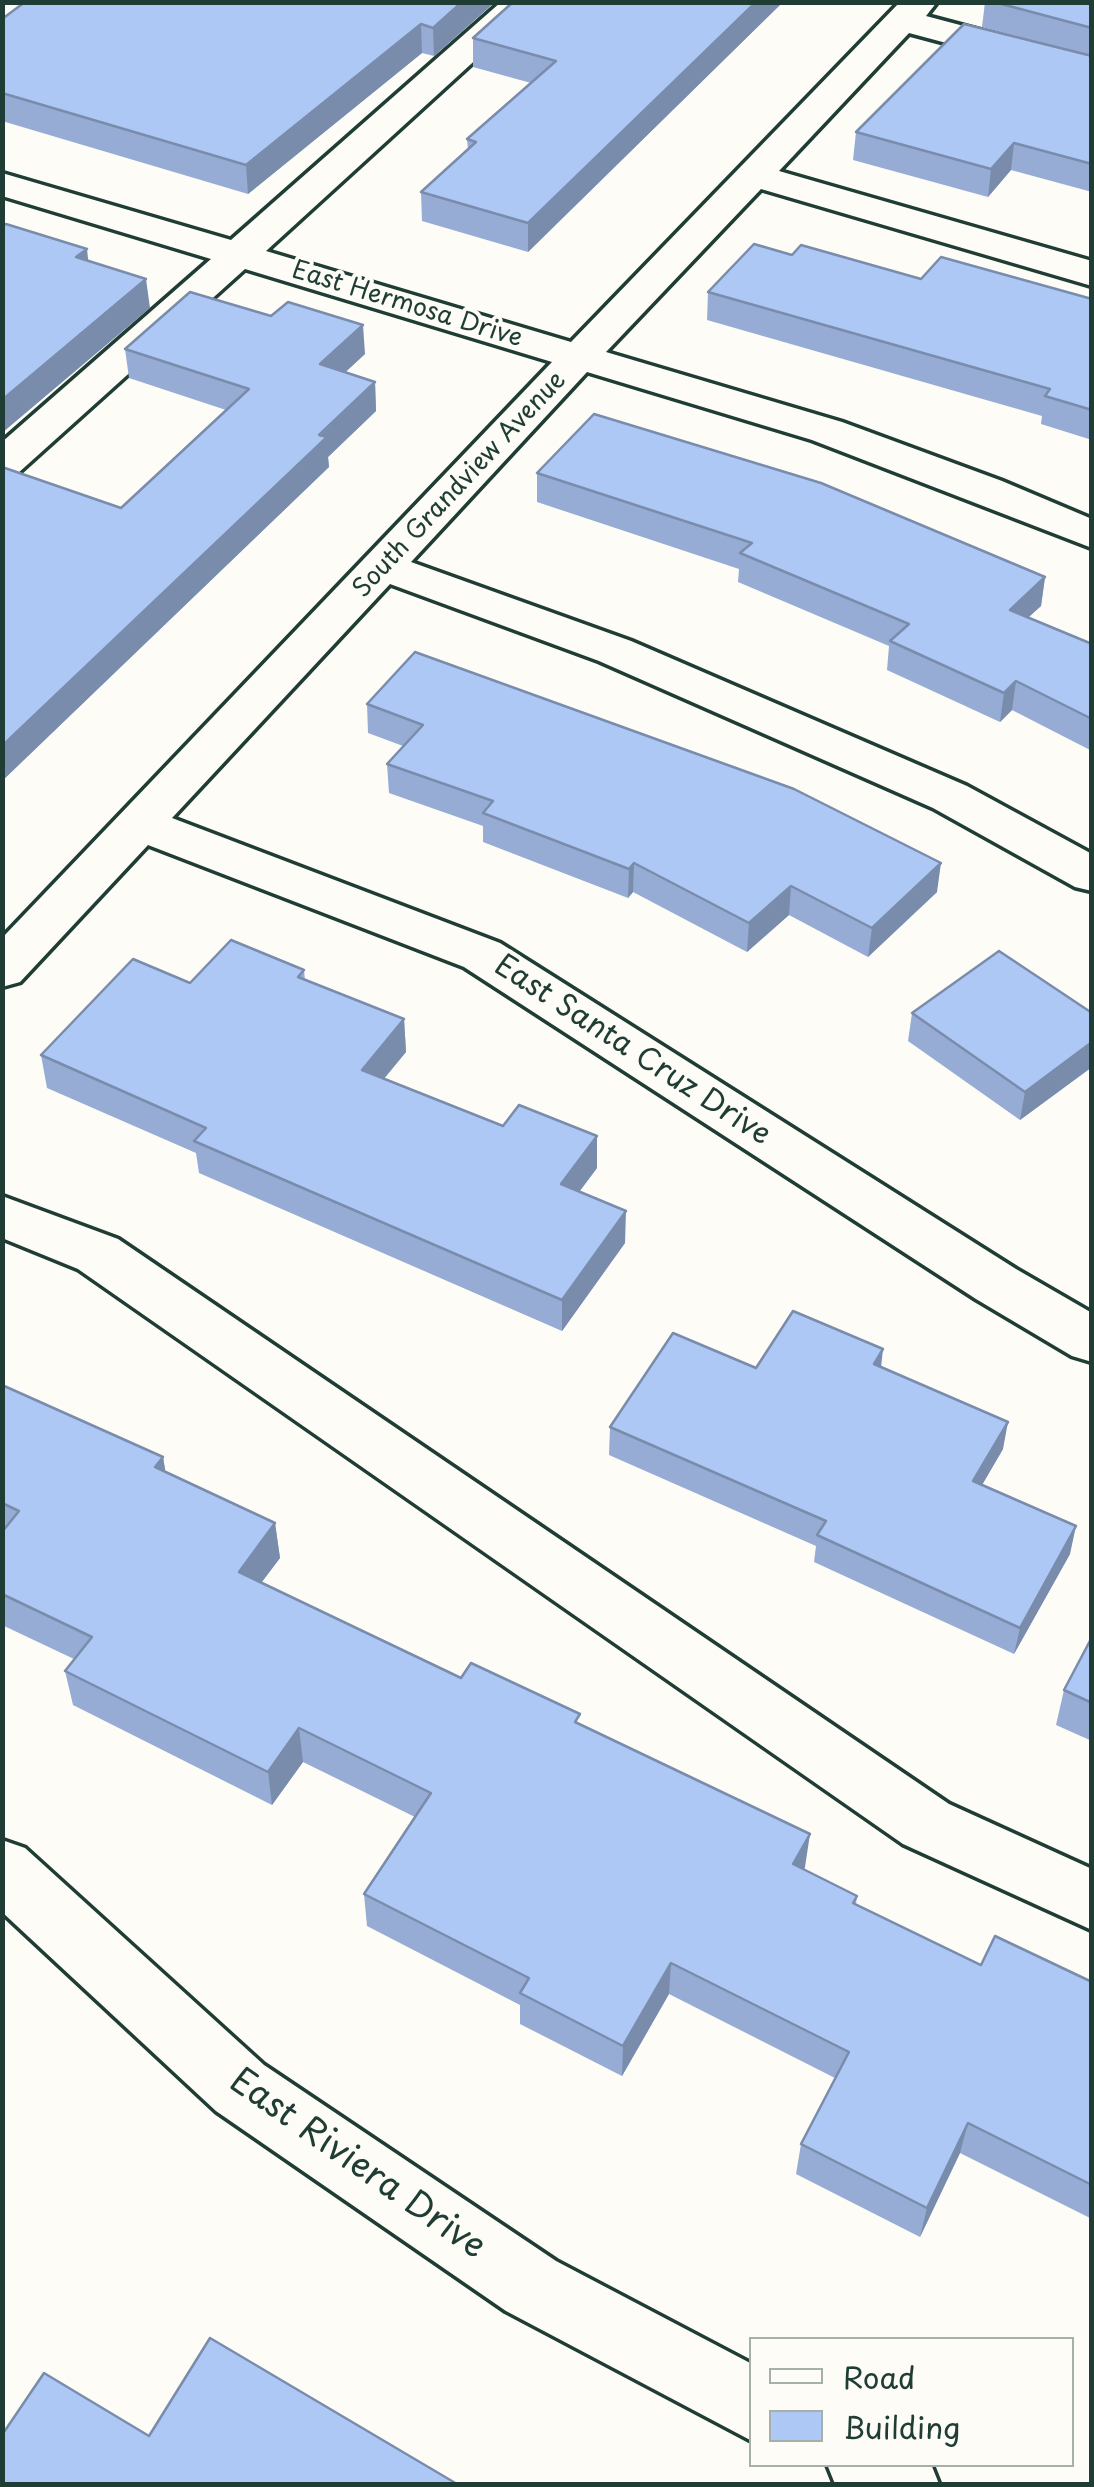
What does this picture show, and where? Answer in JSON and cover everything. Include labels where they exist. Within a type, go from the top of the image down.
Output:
[{"type":"street","points":[[2,465],[522,2]]},
{"type":"street","points":[[912,12],[1092,71]]},
{"type":"street","name":"South Grandview Avenue","points":[[2,970],[579,357],[912,12]]},
{"type":"street","points":[[756,176],[1092,274]]},
{"type":"street","name":"East Hermosa Drive","points":[[2,184],[899,456],[1092,535]]},
{"type":"street","points":[[384,567],[615,651],[933,790],[1092,876]]},
{"type":"street","name":"East Santa Cruz Drive","points":[[141,824],[482,955],[980,1274],[1092,1340]]},
{"type":"street","points":[[2,1216],[98,1254],[926,1824],[1092,1902]]},
{"type":"street","name":"East Riviera Drive","points":[[2,1869],[240,2088],[532,2286],[749,2402]]},
{"type":"street","points":[[870,2467],[902,2484]]},
{"type":"building","points":[[25,2],[462,2],[433,28],[421,24],[246,165],[2,93],[2,19]]},
{"type":"building","points":[[513,2],[756,2],[528,223],[421,192],[476,142],[467,139],[556,61],[473,38]]},
{"type":"building","points":[[994,2],[1092,2],[1092,28]]},
{"type":"building","points":[[964,24],[1092,56],[1092,164],[1014,143],[991,169],[856,132]]},
{"type":"building","points":[[2,226],[87,249],[76,257],[146,279],[2,400]]},
{"type":"building","points":[[754,244],[792,255],[801,245],[921,279],[941,257],[1092,299],[1092,410],[1045,396],[1050,389],[708,292]]},
{"type":"building","points":[[190,292],[271,316],[288,302],[363,325],[320,364],[375,382],[319,435],[327,437],[2,746],[2,467],[121,508],[249,389],[125,349]]},
{"type":"building","points":[[594,414],[821,483],[1045,577],[1010,610],[1092,644],[1092,719],[1016,681],[1004,693],[890,641],[909,624],[740,553],[752,543],[537,473]]},
{"type":"building","points":[[415,652],[794,789],[941,863],[872,928],[791,886],[749,923],[634,863],[629,869],[483,813],[493,801],[387,764],[423,725],[367,704]]},
{"type":"building","points":[[231,940],[304,970],[298,977],[404,1019],[362,1070],[503,1126],[519,1105],[597,1136],[561,1184],[626,1211],[562,1300],[194,1141],[206,1128],[41,1055],[133,959],[190,983]]},
{"type":"building","points":[[999,951],[1092,1013],[1092,1042],[1025,1092],[912,1013]]},
{"type":"building","points":[[793,1311],[883,1349],[874,1364],[1008,1422],[973,1481],[1076,1526],[1020,1628],[817,1535],[826,1521],[610,1427],[673,1333],[756,1368]]},
{"type":"building","points":[[2,1385],[163,1457],[155,1467],[275,1523],[239,1572],[461,1678],[471,1663],[580,1714],[575,1722],[810,1834],[793,1864],[857,1896],[853,1903],[981,1965],[995,1936],[1092,1982],[1092,2185],[968,2123],[927,2208],[801,2144],[849,2052],[671,1963],[623,2046],[520,1993],[529,1978],[364,1894],[431,1793],[299,1728],[268,1772],[65,1671],[92,1637],[2,1594],[2,1532],[19,1511],[2,1503]]},
{"type":"building","points":[[1092,1637],[1092,1703],[1064,1690]]},
{"type":"building","points":[[210,2338],[457,2484],[2,2484],[2,2435],[44,2373],[149,2436]]}]
